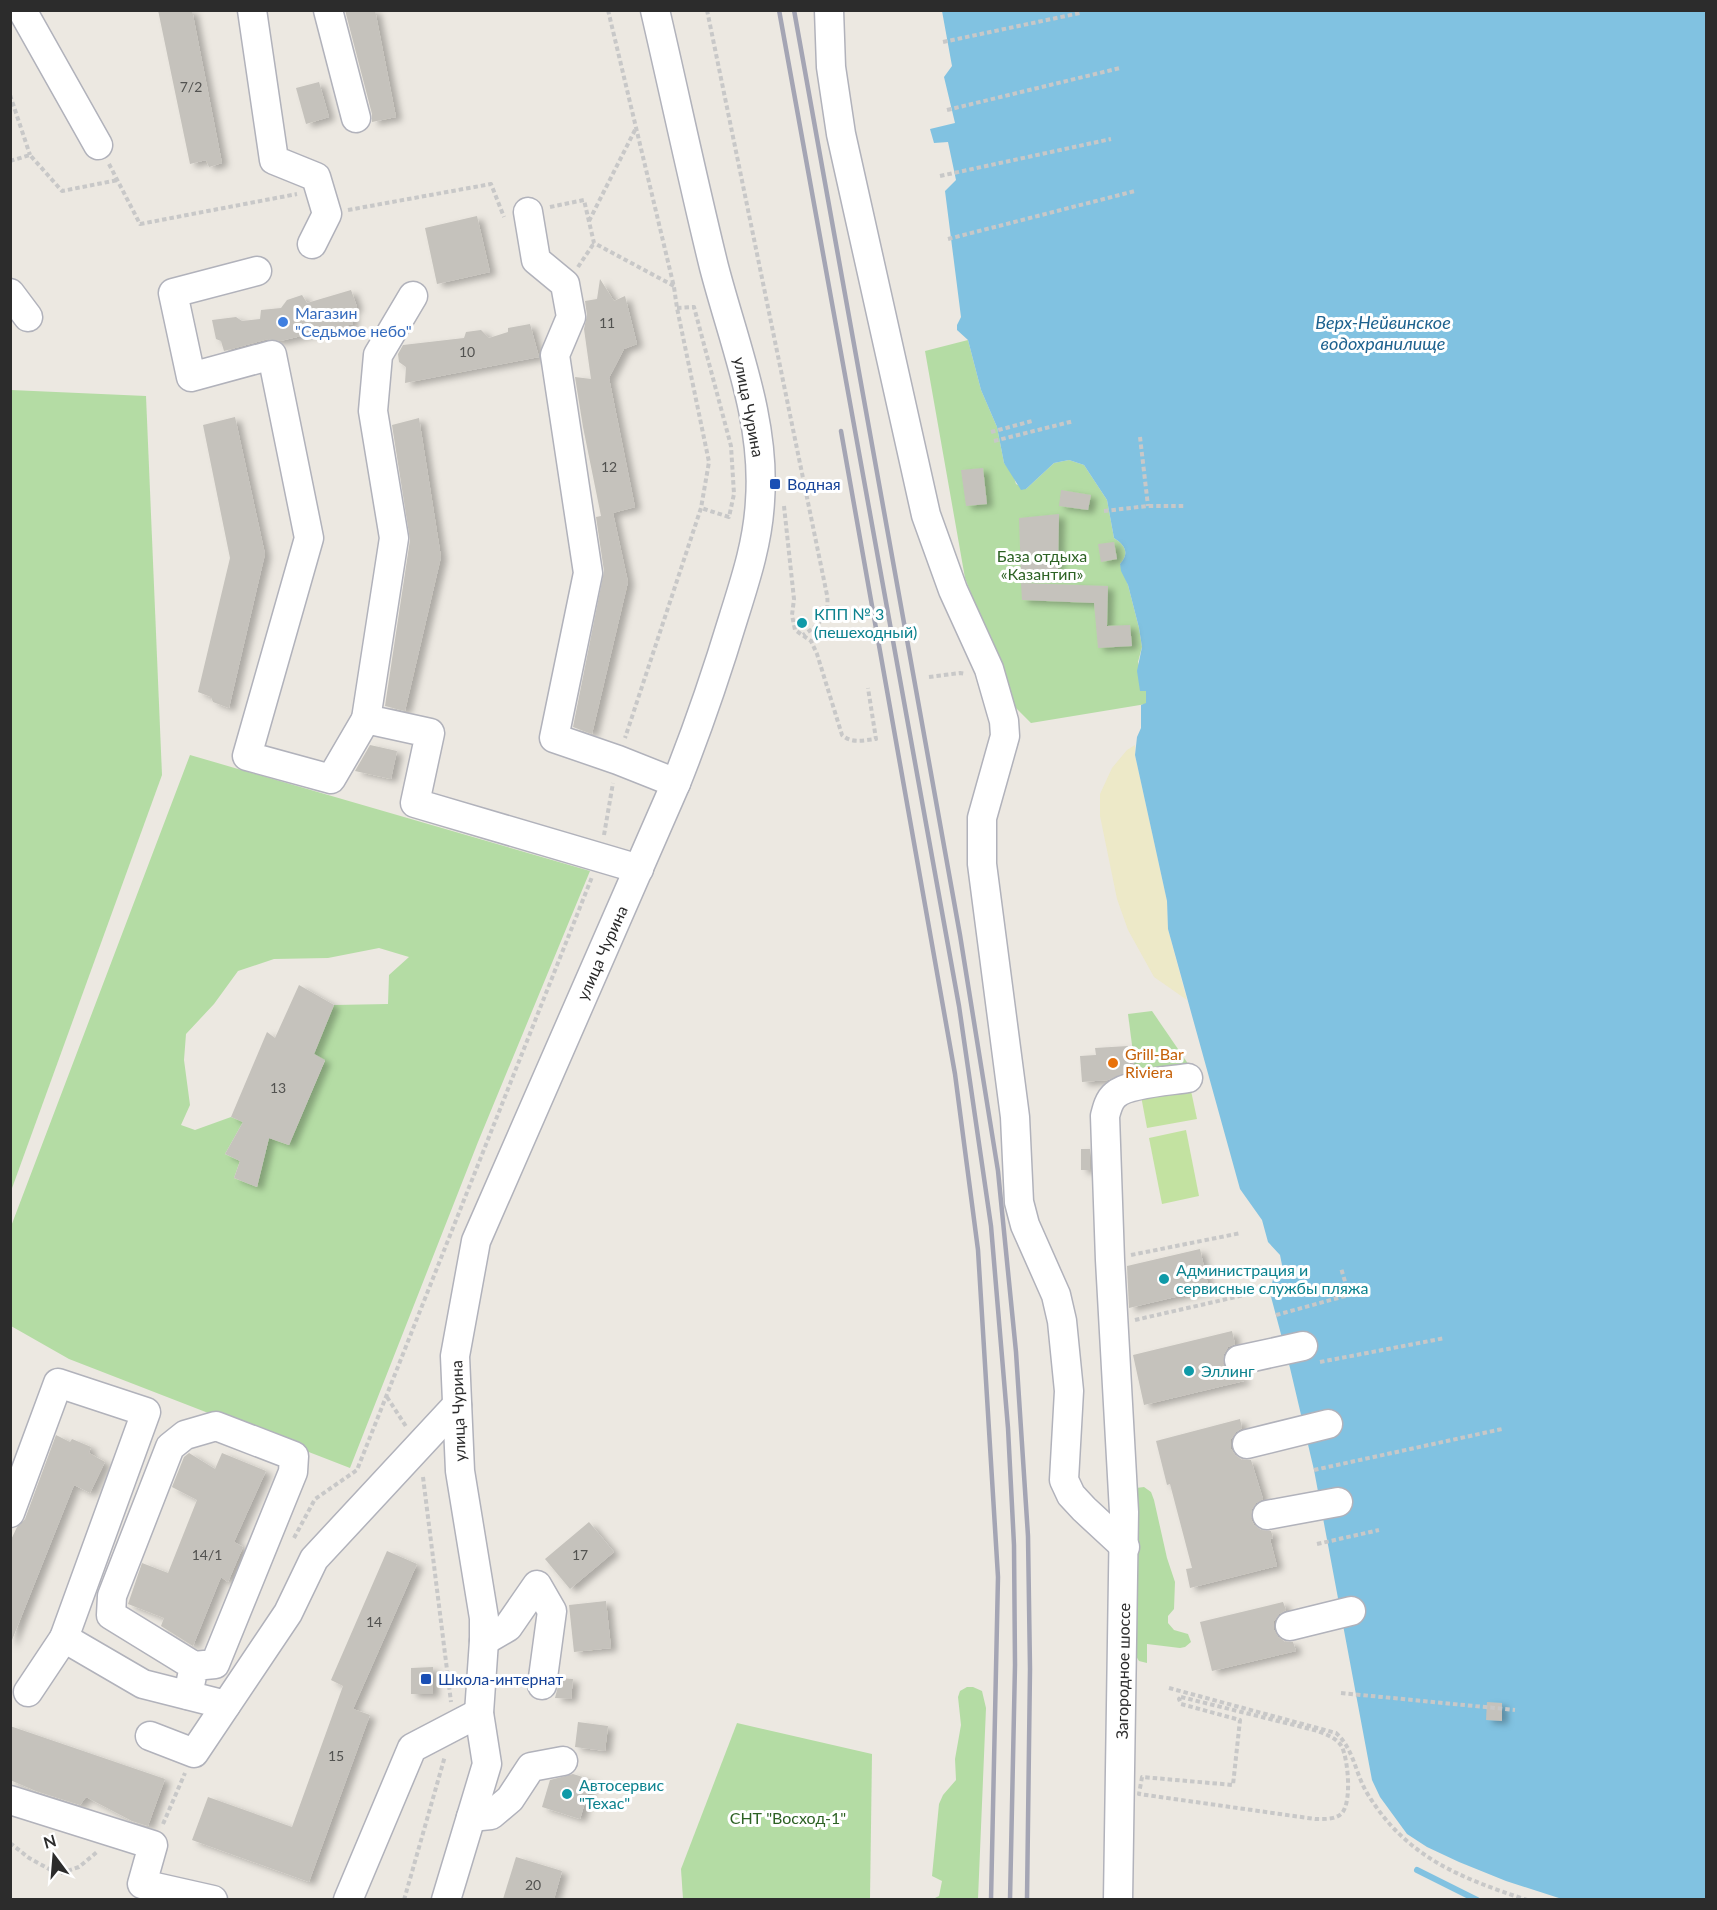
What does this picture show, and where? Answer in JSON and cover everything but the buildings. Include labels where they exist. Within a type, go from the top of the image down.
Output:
[{"type":"street","points":[[22,10],[98,146]]},
{"type":"street","points":[[252,10],[274,160],[316,177],[327,214],[312,244]]},
{"type":"street","points":[[328,10],[356,118]]},
{"type":"street","name":"улица Чурина","points":[[446,1899],[487,1764],[479,1713],[484,1618],[460,1470],[455,1356],[476,1241],[676,783],[696,732],[747,575],[755,543],[747,497],[758,440],[746,376],[714,267],[655,10]]},
{"type":"street","points":[[829,10],[831,67],[840,134],[926,515],[953,590],[989,669],[1004,722],[1005,736],[982,818],[982,855],[989,927],[1015,1117],[1019,1202],[1025,1225],[1056,1294],[1062,1321],[1069,1391],[1064,1480],[1071,1496],[1125,1547]]},
{"type":"street","points":[[527,212],[536,260],[566,284],[571,317],[555,355],[588,573],[554,738],[676,783]]},
{"type":"street","points":[[256,271],[173,293],[191,377],[272,355],[309,538],[247,756],[331,779],[366,719],[394,538],[373,411],[378,355],[413,296]]},
{"type":"street","points":[[10,293],[28,317]]},
{"type":"street","points":[[366,719],[430,732],[415,803],[639,869]]},
{"type":"street","name":"Загородное шоссе","points":[[1118,1899],[1125,1547],[1105,1116],[1108,1104],[1120,1091],[1135,1086],[1188,1078]]},
{"type":"street","points":[[1239,1360],[1307,1355]]},
{"type":"street","points":[[10,1514],[58,1383],[146,1412],[64,1638],[28,1692]]},
{"type":"street","points":[[150,1736],[194,1754],[288,1614],[314,1559],[457,1405]]},
{"type":"street","points":[[1247,1444],[1328,1424]]},
{"type":"street","points":[[216,1426],[294,1456],[293,1472],[215,1664],[194,1666],[111,1615],[112,1596],[170,1447],[185,1435],[216,1426]]},
{"type":"street","points":[[1267,1515],[1338,1502]]},
{"type":"street","points":[[484,1641],[508,1627],[537,1585],[552,1611],[542,1685]]},
{"type":"street","points":[[1290,1626],[1351,1611]]},
{"type":"street","points":[[64,1638],[143,1684],[226,1705]]},
{"type":"street","points":[[188,1695],[194,1666]]},
{"type":"street","points":[[348,1899],[411,1748],[479,1713]]},
{"type":"street","points":[[471,1817],[491,1815],[510,1798],[531,1767],[563,1761]]},
{"type":"street","points":[[10,1800],[153,1845],[142,1884],[213,1899]]},
{"type":"path","points":[[292,1541],[315,1499],[357,1470],[600,858],[618,760],[701,508],[709,462],[674,286],[608,10]]},
{"type":"path","points":[[707,10],[827,596],[826,613],[823,620],[803,635]]},
{"type":"path","points":[[943,42],[1080,13]]},
{"type":"path","points":[[946,110],[1120,68]]},
{"type":"path","points":[[10,95],[30,155],[62,191],[118,180]]},
{"type":"path","points":[[589,221],[636,128]]},
{"type":"path","points":[[940,176],[1111,139]]},
{"type":"path","points":[[98,146],[140,224],[319,190]]},
{"type":"path","points":[[10,161],[30,155]]},
{"type":"path","points":[[367,206],[491,184],[527,212],[584,200],[594,243],[674,286]]},
{"type":"path","points":[[948,239],[1135,191]]},
{"type":"path","points":[[677,308],[694,307],[747,497]]},
{"type":"path","points":[[991,432],[1032,421]]},
{"type":"path","points":[[994,441],[1074,421]]},
{"type":"path","points":[[1140,437],[1148,506]]},
{"type":"path","points":[[701,508],[729,517],[747,497]]},
{"type":"path","points":[[747,497],[784,506],[795,630],[811,641],[842,735],[847,740],[876,739],[868,688]]},
{"type":"path","points":[[1104,511],[1148,506],[1186,506]]},
{"type":"path","points":[[929,677],[960,672],[995,686]]},
{"type":"path","points":[[1110,1260],[1241,1233]]},
{"type":"path","points":[[1276,1315],[1348,1295],[1341,1268]]},
{"type":"path","points":[[1114,1324],[1253,1293]]},
{"type":"path","points":[[1307,1355],[1445,1338]]},
{"type":"path","points":[[386,1396],[419,1446],[454,1726],[404,1899]]},
{"type":"path","points":[[1314,1470],[1502,1429]]},
{"type":"path","points":[[1317,1544],[1378,1530]]},
{"type":"path","points":[[1170,1688],[1336,1733],[1346,1744],[1366,1792],[1405,1841],[1443,1866],[1527,1899]]},
{"type":"path","points":[[1341,1693],[1515,1710]]},
{"type":"path","points":[[1184,1697],[1318,1731],[1341,1746],[1346,1758],[1348,1773],[1346,1803],[1342,1812],[1335,1817],[1315,1819],[1139,1794],[1140,1780],[1146,1776],[1233,1785],[1240,1720],[1181,1704],[1179,1699],[1184,1697]]},
{"type":"green space","name":"База отдыха «Казантип»","points":[[968,340],[981,390],[997,427],[1004,463],[1013,474],[1016,484],[1026,489],[1054,463],[1069,460],[1084,465],[1107,500],[1114,538],[1125,550],[1125,556],[1120,564],[1139,628],[1142,647],[1138,662],[1146,691],[1146,704],[1031,723],[1015,707],[965,578],[925,351]]},
{"type":"green space","points":[[11,390],[146,396],[162,775],[11,1191]]},
{"type":"green space","points":[[190,755],[590,871],[478,1142],[350,1468],[69,1359],[11,1326],[10,1229]],"holes":[[[379,948],[409,957],[389,975],[388,1004],[334,1005],[314,1054],[325,1061],[289,1145],[269,1138],[257,1187],[234,1178],[240,1161],[225,1154],[243,1122],[231,1117],[195,1130],[181,1125],[190,1105],[184,1060],[186,1034],[214,1004],[238,971],[274,959],[328,958]]]},
{"type":"green space","points":[[1152,1011],[1191,1068],[1136,1076],[1128,1014]]},
{"type":"green space","points":[[1190,1086],[1197,1119],[1147,1128],[1141,1096]]},
{"type":"green space","points":[[1186,1130],[1199,1196],[1162,1204],[1149,1138]]},
{"type":"green space","points":[[1144,1487],[1151,1492],[1154,1500],[1175,1582],[1174,1609],[1168,1616],[1168,1623],[1174,1630],[1188,1634],[1191,1642],[1180,1648],[1147,1644],[1147,1663],[1139,1661],[1136,1656],[1136,1488]]},
{"type":"green space","points":[[967,1687],[982,1691],[986,1708],[978,1899],[933,1899],[939,1896],[942,1881],[932,1876],[939,1804],[943,1795],[956,1780],[955,1759],[961,1725],[958,1697],[960,1691]]},
{"type":"green space","name":"СНТ \"Восход-1\"","points":[[737,1723],[872,1754],[870,1899],[683,1899],[681,1869]]},
{"type":"sand","points":[[1135,745],[1135,755],[1167,901],[1168,929],[1187,1000],[1154,977],[1128,930],[1117,899],[1100,816],[1100,794],[1112,768],[1127,750]]},
{"type":"water","name":"Верх-Нейвинское водохранилище","points":[[942,11],[1706,11],[1706,1899],[1562,1899],[1506,1881],[1427,1847],[1407,1834],[1380,1797],[1372,1780],[1314,1470],[1270,1293],[1273,1279],[1283,1270],[1280,1255],[1268,1242],[1262,1220],[1240,1189],[1168,929],[1167,901],[1135,755],[1137,737],[1141,728],[1141,705],[1146,703],[1146,691],[1140,691],[1137,671],[1142,647],[1139,628],[1128,585],[1121,571],[1120,564],[1125,556],[1125,550],[1114,538],[1107,500],[1084,465],[1069,460],[1054,463],[1026,489],[1021,490],[1004,463],[997,427],[981,390],[968,340],[957,330],[961,317],[945,191],[956,180],[948,142],[934,143],[930,129],[955,123],[944,77],[952,66]]},
{"type":"waterway","points":[[1417,1870],[1477,1900]]},
{"type":"railway","points":[[779,10],[959,1006],[991,1226],[1008,1428],[1014,1545],[1015,1665],[1010,1900]]},
{"type":"railway","points":[[794,10],[960,935],[998,1171],[1016,1352],[1028,1536],[1030,1669],[1027,1900]]},
{"type":"railway","points":[[841,431],[955,1074],[978,1250],[998,1577],[991,1900]]},
{"type":"place","name":"Магазин \"Седьмое небо\"","points":[[283,322]]},
{"type":"place","name":"Водная","points":[[775,484]]},
{"type":"place","name":"КПП № 3 (пешеходный)","points":[[802,623]]},
{"type":"place","name":"Grill-Bar Riviera","points":[[1113,1063]]},
{"type":"place","name":"Администрация и сервисные службы пляжа","points":[[1164,1279]]},
{"type":"place","name":"Эллинг","points":[[1189,1371]]},
{"type":"place","name":"Школа-интернат","points":[[426,1679]]},
{"type":"place","name":"Автосервис \"Техас\"","points":[[567,1794]]}]
